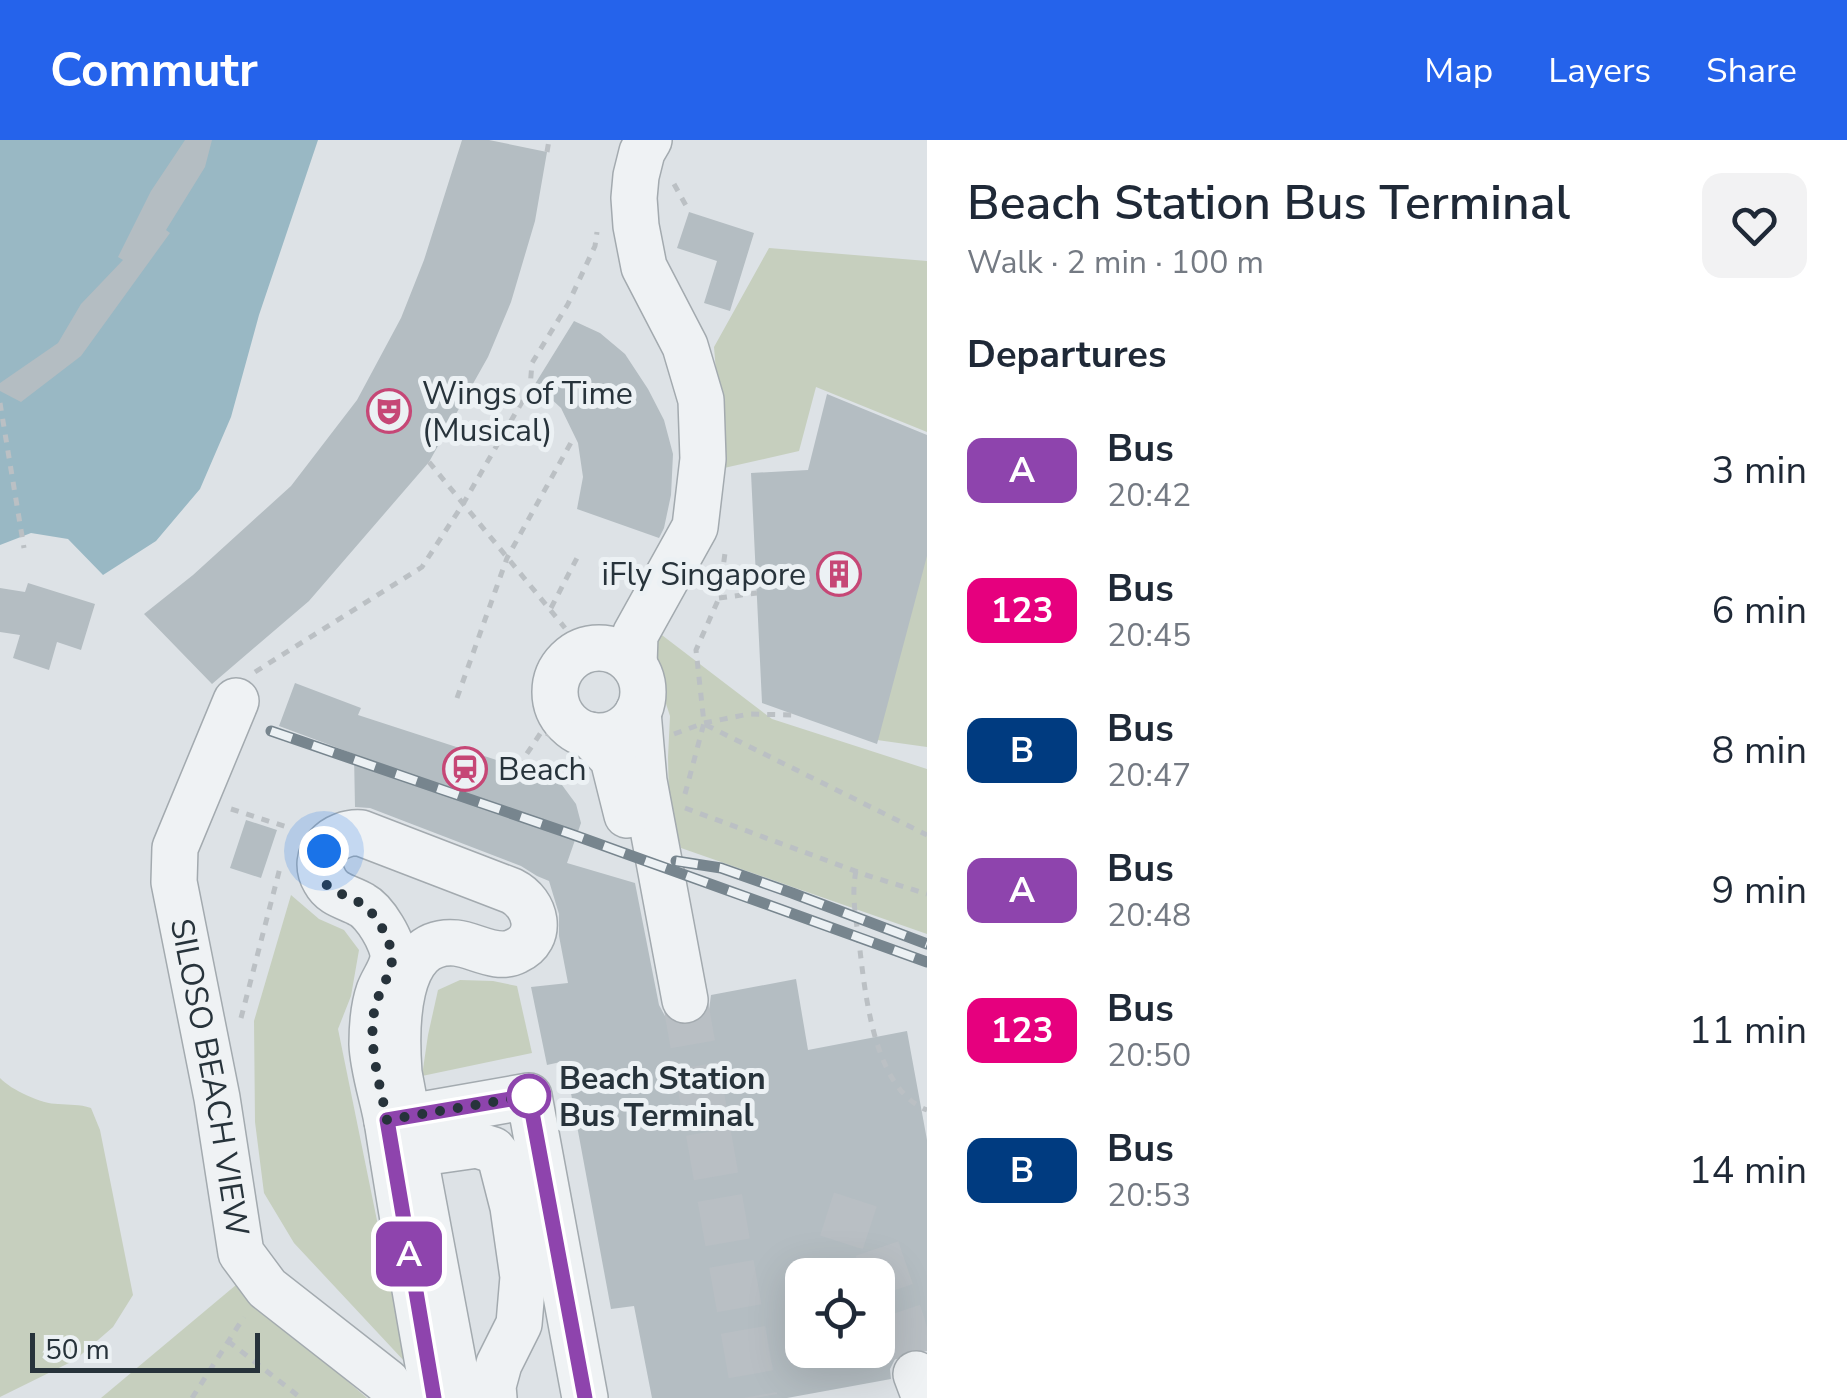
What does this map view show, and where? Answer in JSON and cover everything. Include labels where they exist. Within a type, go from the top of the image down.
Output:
[{"type":"street","points":[[634,665],[636,635],[695,526],[703,458],[701,400],[685,346],[644,268],[636,226],[636,176],[642,152],[650,140]]},
{"type":"street","points":[[571,640],[654,598]]},
{"type":"street","points":[[571,640],[614,650],[634,665],[640,676],[648,725],[644,780],[675,1002],[613,759],[590,735],[567,722],[556,698],[556,685],[567,662],[571,640]]},
{"type":"street","name":"SILOSO BEACH VIEW","points":[[236,700],[175,848],[174,882],[216,1098],[240,1253],[267,1288],[387,1382],[398,1398]]},
{"type":"street","points":[[590,735],[602,736],[648,725]]},
{"type":"street","points":[[434,1398],[401,1137],[398,1019],[409,970],[418,955],[454,942],[494,953],[516,952],[531,936],[534,914],[522,896],[512,891],[350,832],[330,842],[320,861],[321,872],[333,891],[366,906],[384,928],[393,955],[374,1010],[372,1048],[401,1137],[460,1398]]},
{"type":"street","points":[[401,1137],[529,1096],[585,1398]]},
{"type":"street","points":[[401,1137],[477,1145],[493,1150],[501,1160],[523,1278],[519,1324],[499,1364],[494,1398]]},
{"type":"path","points":[[547,152],[549,140]]},
{"type":"path","points":[[236,700],[252,674],[422,567],[530,388],[532,363],[568,304],[595,246],[598,229]]},
{"type":"path","points":[[0,402],[24,548]]},
{"type":"path","points":[[457,698],[507,558],[574,439]]},
{"type":"path","points":[[429,462],[551,608],[571,640]]},
{"type":"path","points":[[551,608],[578,556]]},
{"type":"path","points":[[719,598],[757,592]]},
{"type":"path","points":[[648,725],[678,734],[704,723],[749,714],[794,715]]},
{"type":"path","points":[[704,723],[927,835]]},
{"type":"path","points":[[704,723],[682,807],[927,894]]},
{"type":"path","points":[[518,767],[542,731]]},
{"type":"path","points":[[224,806],[290,828]]},
{"type":"path","points":[[242,1017],[282,862]]},
{"type":"path","points":[[856,871],[854,898],[874,1038],[886,1068],[904,1092],[927,1110]]},
{"type":"path","points":[[192,1398],[248,1312]]},
{"type":"path","points":[[227,1340],[300,1398]]},
{"type":"green space","points":[[769,248],[927,261],[927,432],[816,387],[799,451],[724,468],[714,347]]},
{"type":"green space","points":[[927,548],[927,747],[877,740]]},
{"type":"green space","points":[[650,626],[772,719],[927,769],[927,934],[681,848],[669,806],[670,716],[648,649]]},
{"type":"green space","points":[[291,895],[319,919],[344,930],[359,950],[351,996],[338,1029],[406,1363],[294,1243],[264,1193],[255,1122],[254,1021]]},
{"type":"green space","points":[[460,980],[517,986],[532,1053],[422,1076],[438,990]]},
{"type":"green space","points":[[0,1078],[36,1099],[91,1108],[100,1130],[133,1295],[113,1327],[75,1360],[0,1397]]},
{"type":"green space","points":[[236,1285],[367,1398],[101,1398]]},
{"type":"water","points":[[0,140],[318,140],[259,315],[231,417],[200,489],[156,541],[103,575],[68,539],[31,533],[0,545]]},
{"type":"building","points":[[185,140],[212,140],[205,167],[166,230],[170,233],[81,356],[21,402],[0,391],[0,383],[58,343],[81,304],[123,260],[118,257],[151,191]]},
{"type":"building","points":[[462,140],[489,140],[547,152],[535,221],[511,302],[488,357],[429,462],[309,601],[212,684],[144,614],[291,486],[357,400],[401,318]]},
{"type":"building","points":[[689,212],[754,233],[730,311],[704,303],[717,261],[677,248]]},
{"type":"building","points":[[574,321],[600,333],[625,354],[664,420],[673,454],[671,495],[659,538],[577,509],[583,477],[578,443],[561,408],[535,384]]},
{"type":"building","name":"iFly Singapore","points":[[827,394],[927,435],[927,556],[877,744],[762,703],[751,473],[808,470]]},
{"type":"building","points":[[28,583],[95,604],[81,650],[57,642],[49,670],[13,658],[20,635],[0,632],[0,588],[25,592]]},
{"type":"building","points":[[295,683],[361,708],[358,715],[562,785],[576,804],[581,823],[567,863],[635,883],[659,1005],[675,1024],[689,1026],[701,1020],[709,1010],[711,995],[796,979],[808,1050],[907,1031],[927,1140],[927,1351],[908,1349],[895,1359],[895,1258],[785,1258],[785,1368],[890,1368],[891,1379],[787,1398],[652,1398],[634,1306],[611,1309],[565,1061],[547,1065],[531,987],[568,983],[559,914],[549,881],[521,866],[370,808],[355,807],[354,754],[279,726]]},
{"type":"building","points":[[246,820],[277,830],[261,878],[230,868]]},
{"type":"tunnel","points":[[685,1000],[755,1398]]},
{"type":"tunnel","points":[[827,1214],[870,1228],[916,1374]]},
{"type":"railway","points":[[271,731],[927,962]]},
{"type":"railway","points":[[676,861],[721,868],[927,944]]},
{"type":"bus line","name":"A","points":[[434,1398],[387,1120],[529,1096],[585,1398]]},
{"type":"place","name":"Wings of Time (Musical)","points":[[389,411]]},
{"type":"place","name":"iFly Singapore","points":[[839,574]]},
{"type":"place","name":"Beach","points":[[465,769]]},
{"type":"place","name":"Beach Station Bus Terminal","points":[[529,1096]]},
{"type":"route","points":[[324,851],[320,861],[325,883],[343,897],[366,906],[384,928],[393,955],[374,1010],[372,1048],[387,1120],[529,1096]]}]
